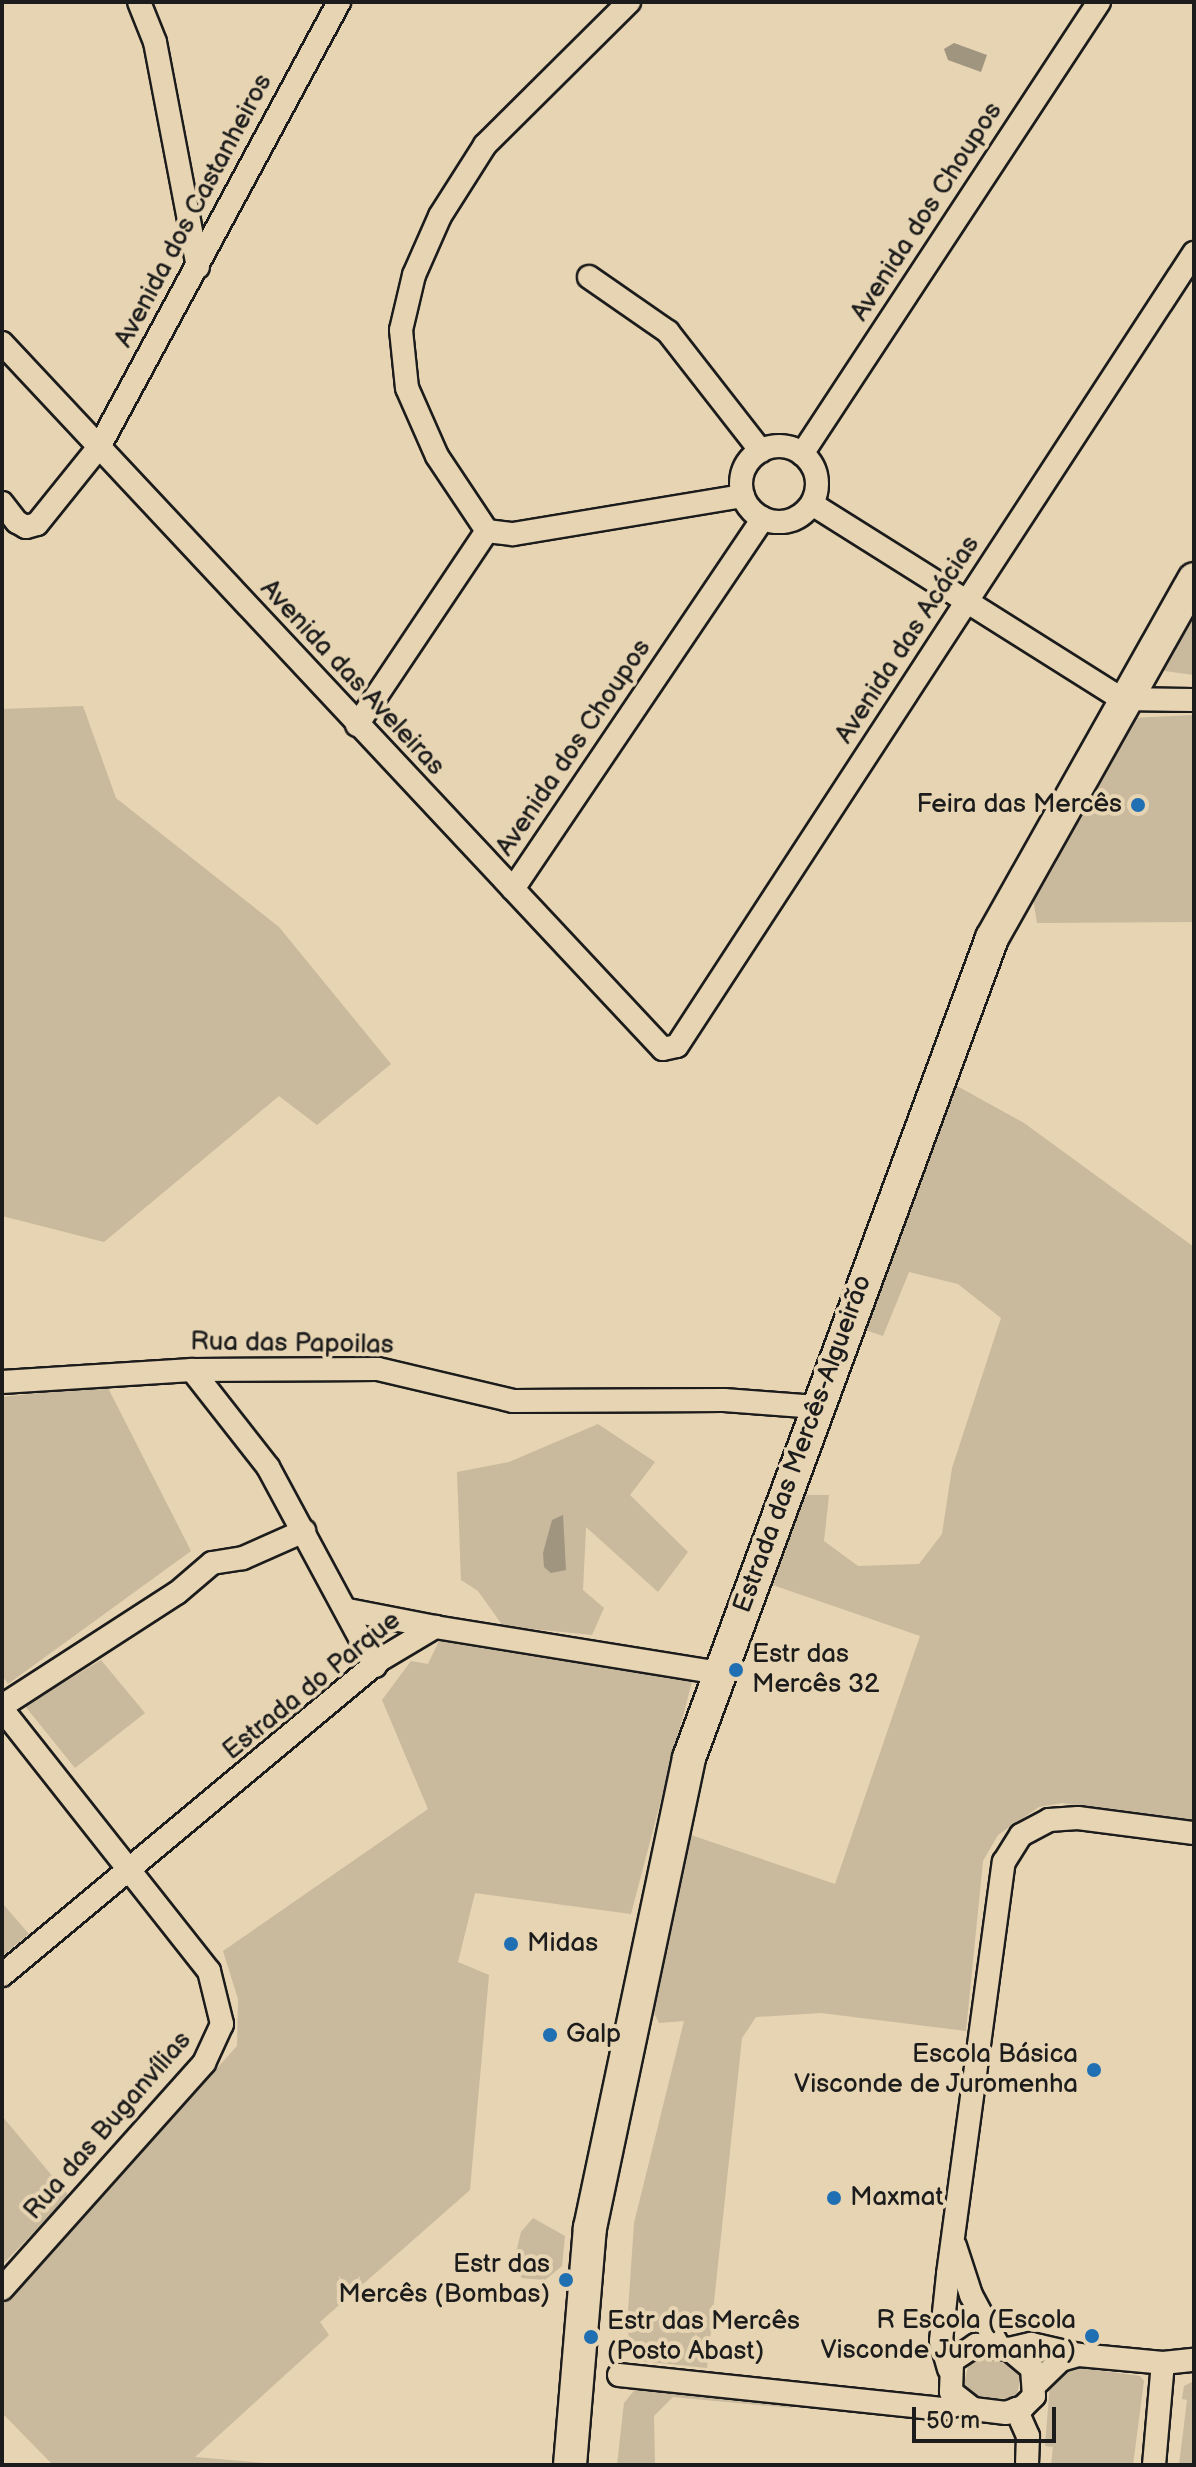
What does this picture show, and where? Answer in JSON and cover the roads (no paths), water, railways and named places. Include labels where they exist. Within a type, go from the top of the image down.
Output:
[{"type":"street","points":[[139,2],[155,42],[198,267]]},
{"type":"street","name":"Avenida dos Castanheiros","points":[[2,503],[17,522],[26,527],[37,524],[99,447],[339,2]]},
{"type":"street","points":[[629,2],[485,145],[440,216],[414,275],[401,330],[407,388],[437,456],[487,531],[513,534],[743,496]]},
{"type":"street","name":"Avenida dos Choupos","points":[[802,454],[1099,2]]},
{"type":"street","name":"Avenida das Acácias","points":[[663,1049],[677,1046],[1194,253]]},
{"type":"street","points":[[589,277],[668,332],[761,451]]},
{"type":"street","name":"Avenida das Aveleiras","points":[[2,343],[663,1049]]},
{"type":"street","points":[[782,446],[802,454],[815,471],[812,504],[785,522],[763,519],[743,496],[743,471],[761,451],[782,446]]},
{"type":"street","points":[[812,504],[1122,699],[1194,700]]},
{"type":"street","name":"Avenida dos Choupos","points":[[513,889],[763,519]]},
{"type":"street","points":[[357,725],[487,531]]},
{"type":"street","name":"Estrada das Mercês-Algueirão","points":[[570,2465],[590,2228],[680,1788],[817,1407],[992,938],[1122,699],[1194,579]]},
{"type":"street","name":"Rua das Papoilas","points":[[2,1382],[192,1370],[378,1369],[513,1401],[724,1400],[817,1407]]},
{"type":"street","points":[[192,1370],[268,1467],[348,1610],[375,1666]]},
{"type":"street","points":[[3,1711],[177,1593],[212,1563],[243,1558],[304,1531]]},
{"type":"street","points":[[348,1610],[435,1627]]},
{"type":"street","name":"Estrada do Parque","points":[[2,1975],[375,1666],[435,1627],[720,1673]]},
{"type":"street","name":"Rua das Buganvílias","points":[[2,2289],[204,2063],[220,2036],[222,2011],[209,1971],[132,1869],[3,1711]]},
{"type":"street","points":[[960,2404],[941,2341],[999,1882],[1011,1847],[1035,1825],[1067,1817],[1194,1833]]},
{"type":"street","points":[[619,2375],[942,2409],[960,2404],[990,2412],[1016,2409],[1034,2396],[1036,2384],[1032,2368],[1004,2348],[971,2295],[955,2246]]},
{"type":"street","points":[[905,2403],[923,2396],[949,2372],[962,2350],[1058,2346],[1079,2355],[1163,2363],[1194,2360]]},
{"type":"street","points":[[1036,2384],[1061,2360],[1079,2355]]},
{"type":"street","points":[[1154,2465],[1163,2363]]},
{"type":"street","points":[[1016,2409],[1028,2436],[1027,2465]]},
{"type":"place","name":"Feira das Mercês","points":[[1138,805]]},
{"type":"place","name":"Estr das Mercês 32","points":[[736,1670]]},
{"type":"place","name":"Midas","points":[[511,1944]]},
{"type":"place","name":"Galp","points":[[550,2035]]},
{"type":"place","name":"Escola Básica Visconde de Juromenha","points":[[1094,2070]]},
{"type":"place","name":"Maxmat","points":[[834,2198]]},
{"type":"place","name":"Estr das Mercês (Bombas)","points":[[566,2280]]},
{"type":"place","name":"R Escola (Escola Visconde Juromanha)","points":[[1092,2336]]},
{"type":"place","name":"Estr das Mercês (Posto Abast)","points":[[591,2337]]}]
